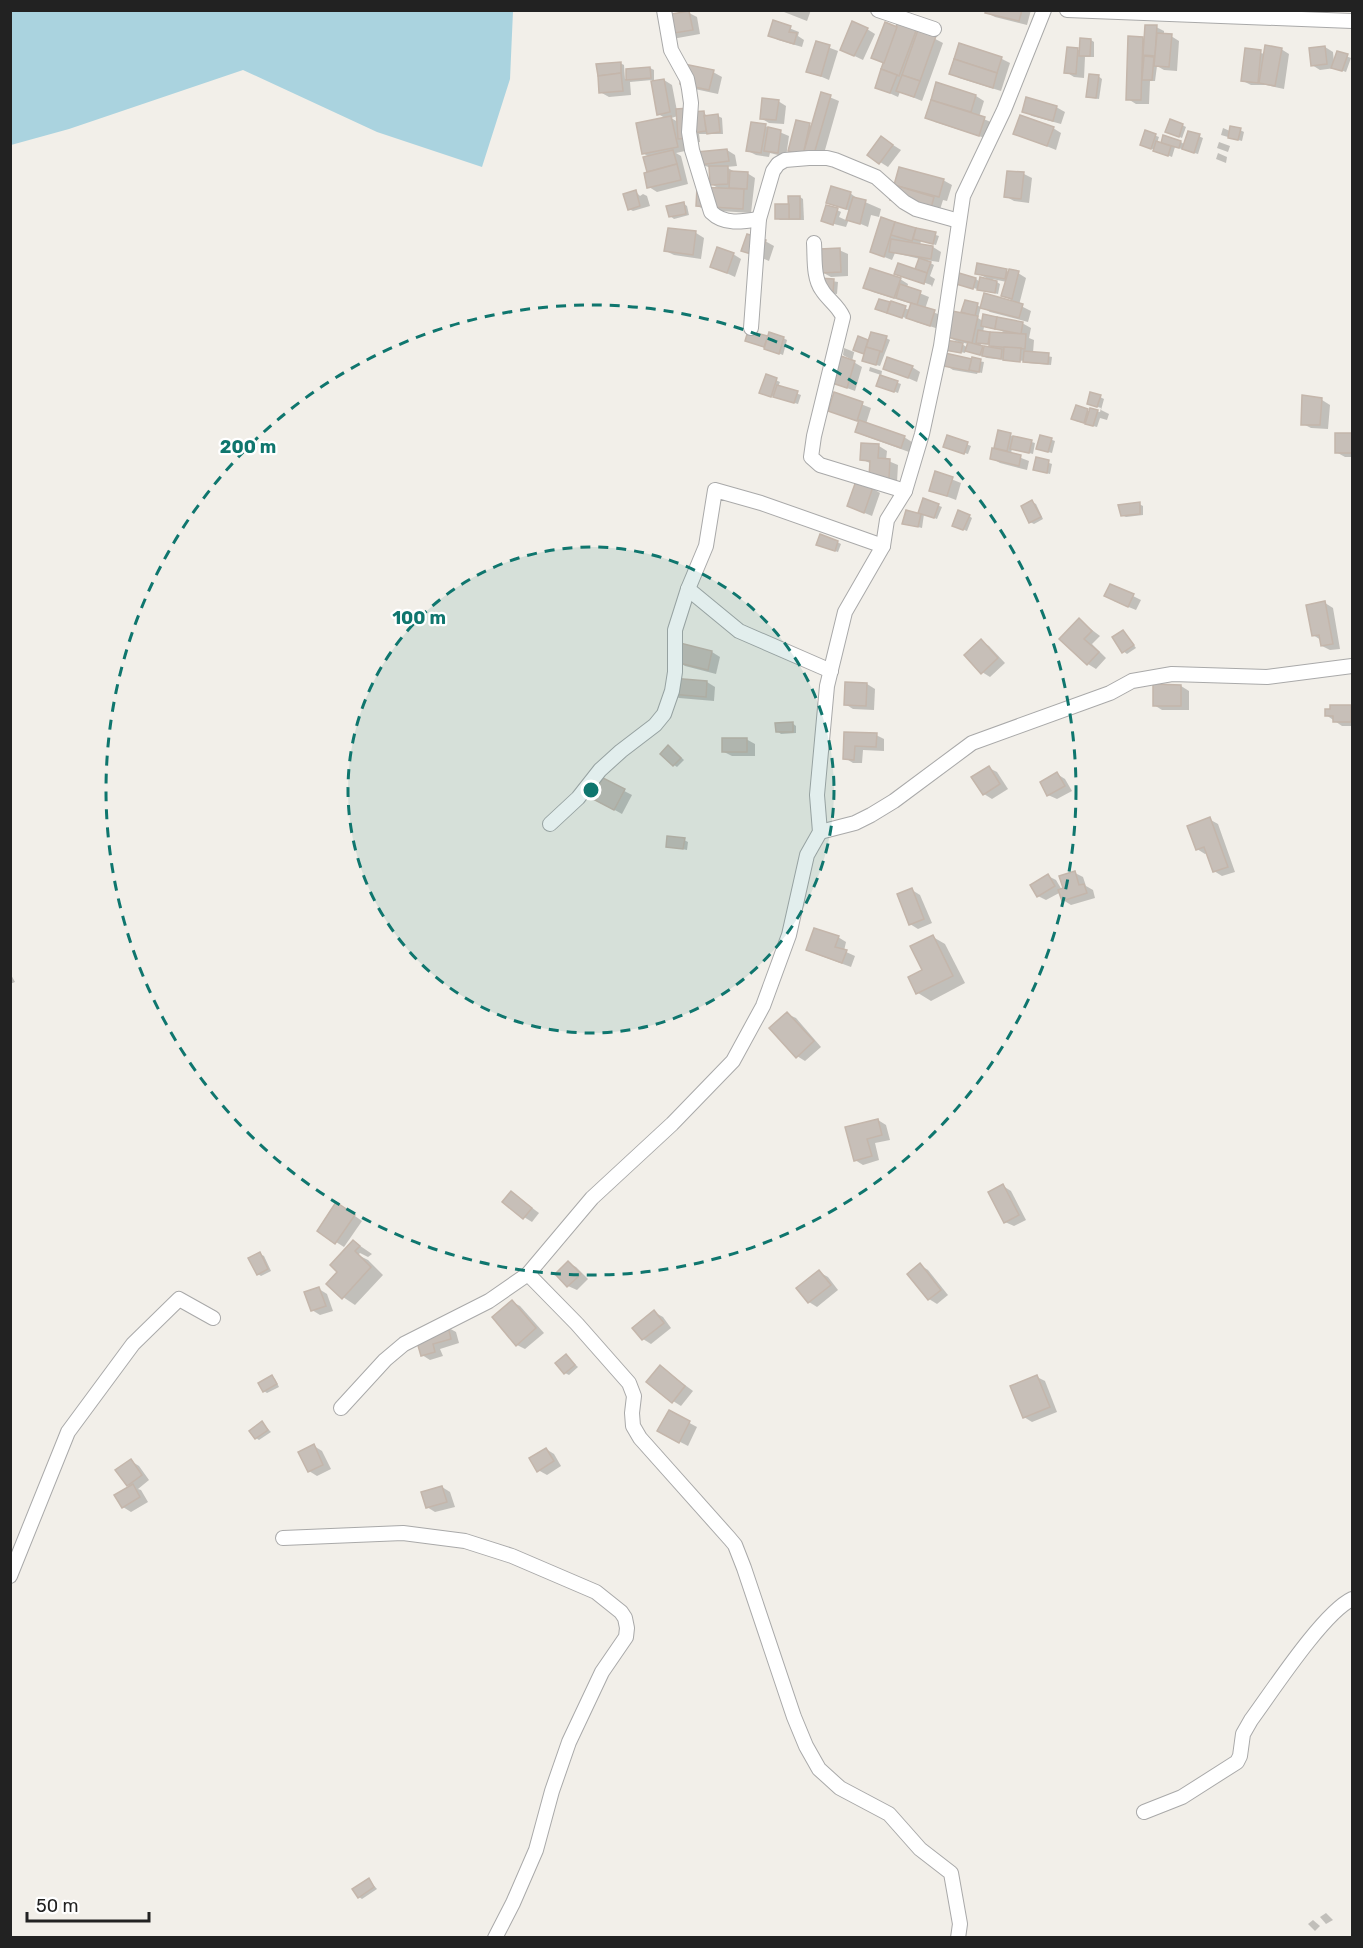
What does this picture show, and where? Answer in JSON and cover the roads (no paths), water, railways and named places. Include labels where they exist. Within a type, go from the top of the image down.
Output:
[{"type":"street","points":[[664,10],[671,50],[687,78],[691,103],[689,132],[692,150],[711,212],[718,219],[729,221],[759,219]]},
{"type":"street","points":[[878,10],[934,28]]},
{"type":"street","points":[[341,1408],[385,1360],[404,1344],[480,1306],[528,1274],[592,1198],[672,1124],[733,1061],[763,1006],[789,935],[807,855],[820,832],[817,795],[827,686],[845,612],[883,546],[887,520],[905,491],[922,434],[941,345],[963,196],[1005,110],[1044,10]]},
{"type":"street","points":[[1067,10],[1353,21]]},
{"type":"street","points":[[751,328],[759,219],[773,171],[785,160],[827,158],[876,177],[904,202],[916,209],[959,221]]},
{"type":"street","points":[[814,243],[817,279],[821,290],[838,308],[843,317],[811,457],[820,465],[905,491]]},
{"type":"street","points":[[550,824],[578,798],[605,765],[655,725],[664,714],[675,672],[675,630],[688,589],[706,546],[715,490],[761,503],[883,546]]},
{"type":"street","points":[[688,589],[739,631],[831,671]]},
{"type":"street","points":[[820,832],[836,830],[871,815],[894,801],[972,743],[1110,693],[1132,681],[1172,674],[1267,677],[1353,666]]},
{"type":"street","points":[[528,1274],[577,1324],[629,1383],[634,1396],[633,1426],[640,1438],[735,1545],[794,1718],[819,1769],[840,1788],[889,1814],[920,1849],[951,1873],[960,1924],[958,1938]]},
{"type":"street","points":[[10,1576],[68,1432],[133,1344],[179,1299],[213,1318]]},
{"type":"street","points":[[283,1538],[403,1533],[465,1541],[512,1556],[596,1592],[625,1618],[626,1637],[602,1672],[569,1742],[552,1791],[536,1850],[495,1938]]},
{"type":"street","points":[[1144,1812],[1182,1797],[1237,1762],[1244,1734],[1251,1720],[1318,1631],[1339,1608],[1353,1599]]},
{"type":"water","points":[[11,10],[513,11],[510,79],[482,167],[377,132],[243,70],[69,129],[11,145]]}]
